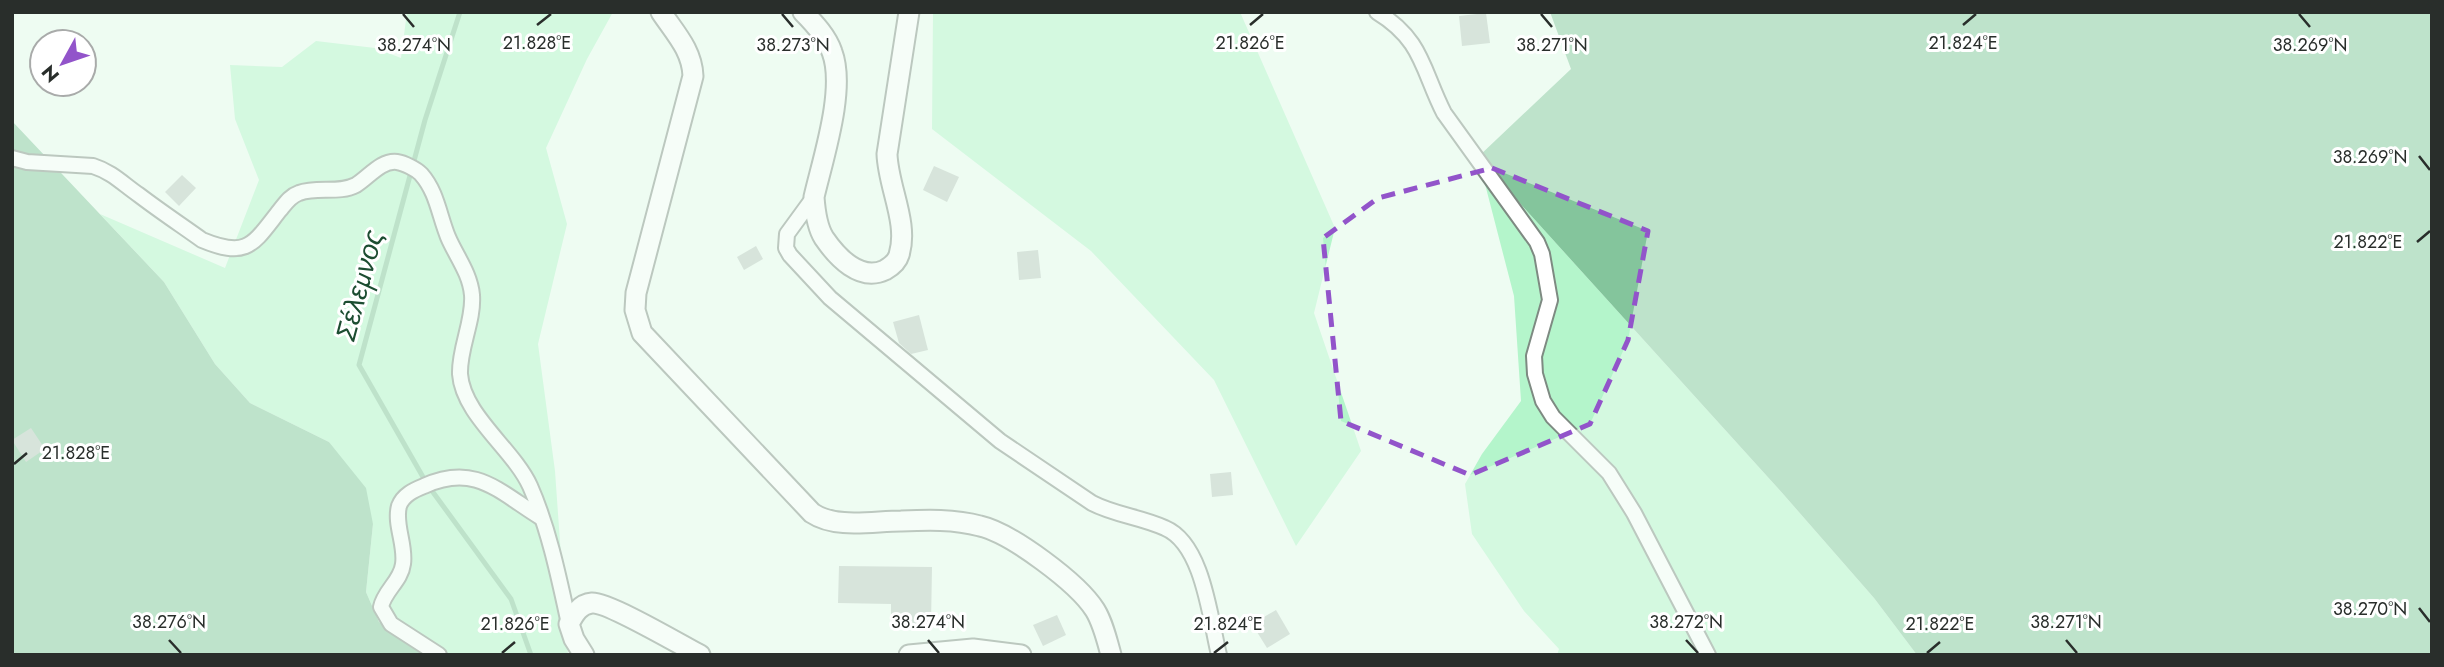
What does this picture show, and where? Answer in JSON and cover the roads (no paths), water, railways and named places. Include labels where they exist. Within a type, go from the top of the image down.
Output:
[{"type":"main road","points":[[661,12],[689,52],[693,76],[636,293],[635,310],[642,333],[812,513],[834,522],[935,520],[964,523],[983,526],[1007,537],[1063,576],[1087,599],[1102,624],[1111,655]]},
{"type":"main road","points":[[803,12],[816,25],[836,61],[835,103],[814,197],[815,211],[824,238],[847,265],[869,273],[880,272],[892,266],[901,242],[887,154],[909,12]]},
{"type":"main road","points":[[584,655],[569,624],[573,615],[585,604],[603,604],[700,655]]},
{"type":"main road","points":[[909,655],[973,649],[1021,655]]},
{"type":"street","points":[[1377,12],[1400,28],[1412,44],[1427,69],[1434,93],[1444,113],[1537,242],[1545,265],[1550,300],[1534,356],[1535,374],[1544,401],[1553,417],[1609,473],[1634,513],[1707,655]]},
{"type":"street","points":[[12,158],[27,162],[93,166],[102,169],[202,240],[240,249],[254,242],[291,197],[299,192],[346,189],[390,162],[399,162],[419,172],[434,193],[448,237],[468,275],[472,297],[460,374],[465,393],[471,406],[520,468],[530,486],[555,564],[569,624]]},
{"type":"street","points":[[814,197],[786,241],[786,248],[798,265],[830,298],[1000,441],[1092,503],[1174,533],[1184,542],[1197,562],[1219,655]]},
{"type":"street","points":[[439,655],[391,624],[381,607],[403,567],[399,513],[404,497],[440,480],[459,476],[475,478],[508,495],[540,517]]},
{"type":"waterway","name":"Σέλεμνος","points":[[460,12],[425,120],[359,365],[427,484],[511,599],[531,655]]}]
